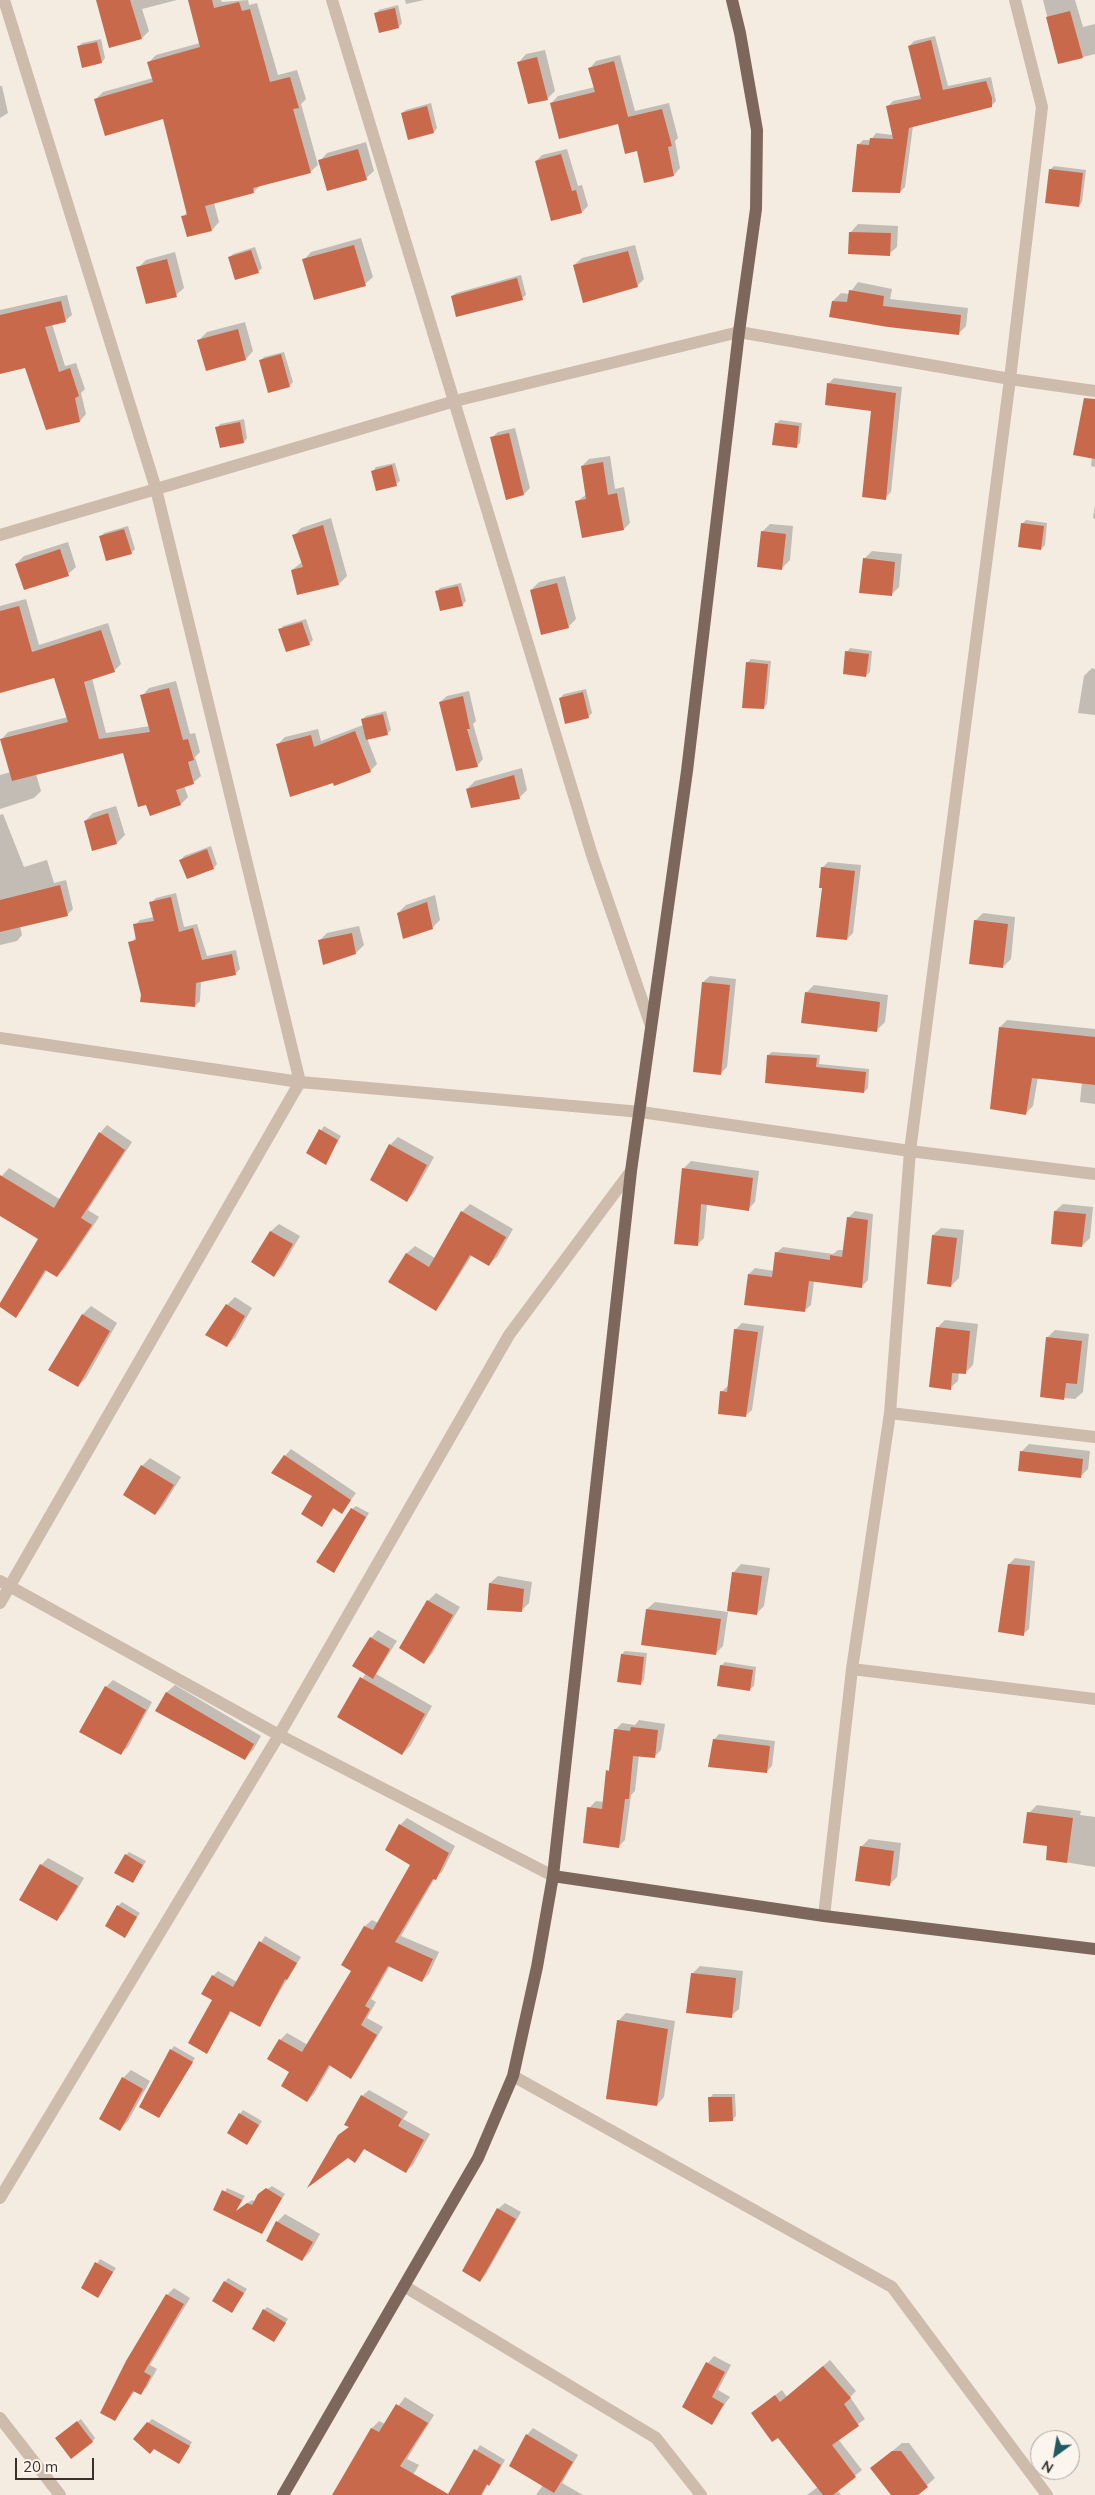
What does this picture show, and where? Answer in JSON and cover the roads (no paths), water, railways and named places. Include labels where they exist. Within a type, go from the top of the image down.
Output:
[{"type":"main road","points":[[283,2495],[478,2158],[513,2076],[537,1967],[553,1876],[631,1171],[641,1112],[651,1026],[688,761],[739,332],[756,209],[757,130],[740,33],[732,0]]},
{"type":"main road","points":[[553,1876],[824,1916],[1095,1949]]},
{"type":"street","points":[[0,1602],[5,1583],[300,1082],[156,489],[4,0]]},
{"type":"street","points":[[332,0],[592,855],[651,1026]]},
{"type":"street","points":[[824,1916],[852,1669],[890,1413],[910,1150],[1010,380],[1042,107],[1015,0]]},
{"type":"street","points":[[0,535],[455,401],[739,332],[1010,380],[1095,391]]},
{"type":"street","points":[[0,1038],[300,1082],[641,1112],[1095,1174]]},
{"type":"street","points":[[0,2198],[280,1735],[509,1335],[631,1171]]},
{"type":"street","points":[[890,1413],[1095,1437]]},
{"type":"street","points":[[5,1583],[280,1735],[553,1876]]},
{"type":"street","points":[[852,1669],[1095,1699]]},
{"type":"street","points":[[513,2076],[892,2287],[1048,2495]]},
{"type":"street","points":[[404,2286],[656,2438],[701,2495]]},
{"type":"street","points":[[0,2418],[60,2495]]}]
